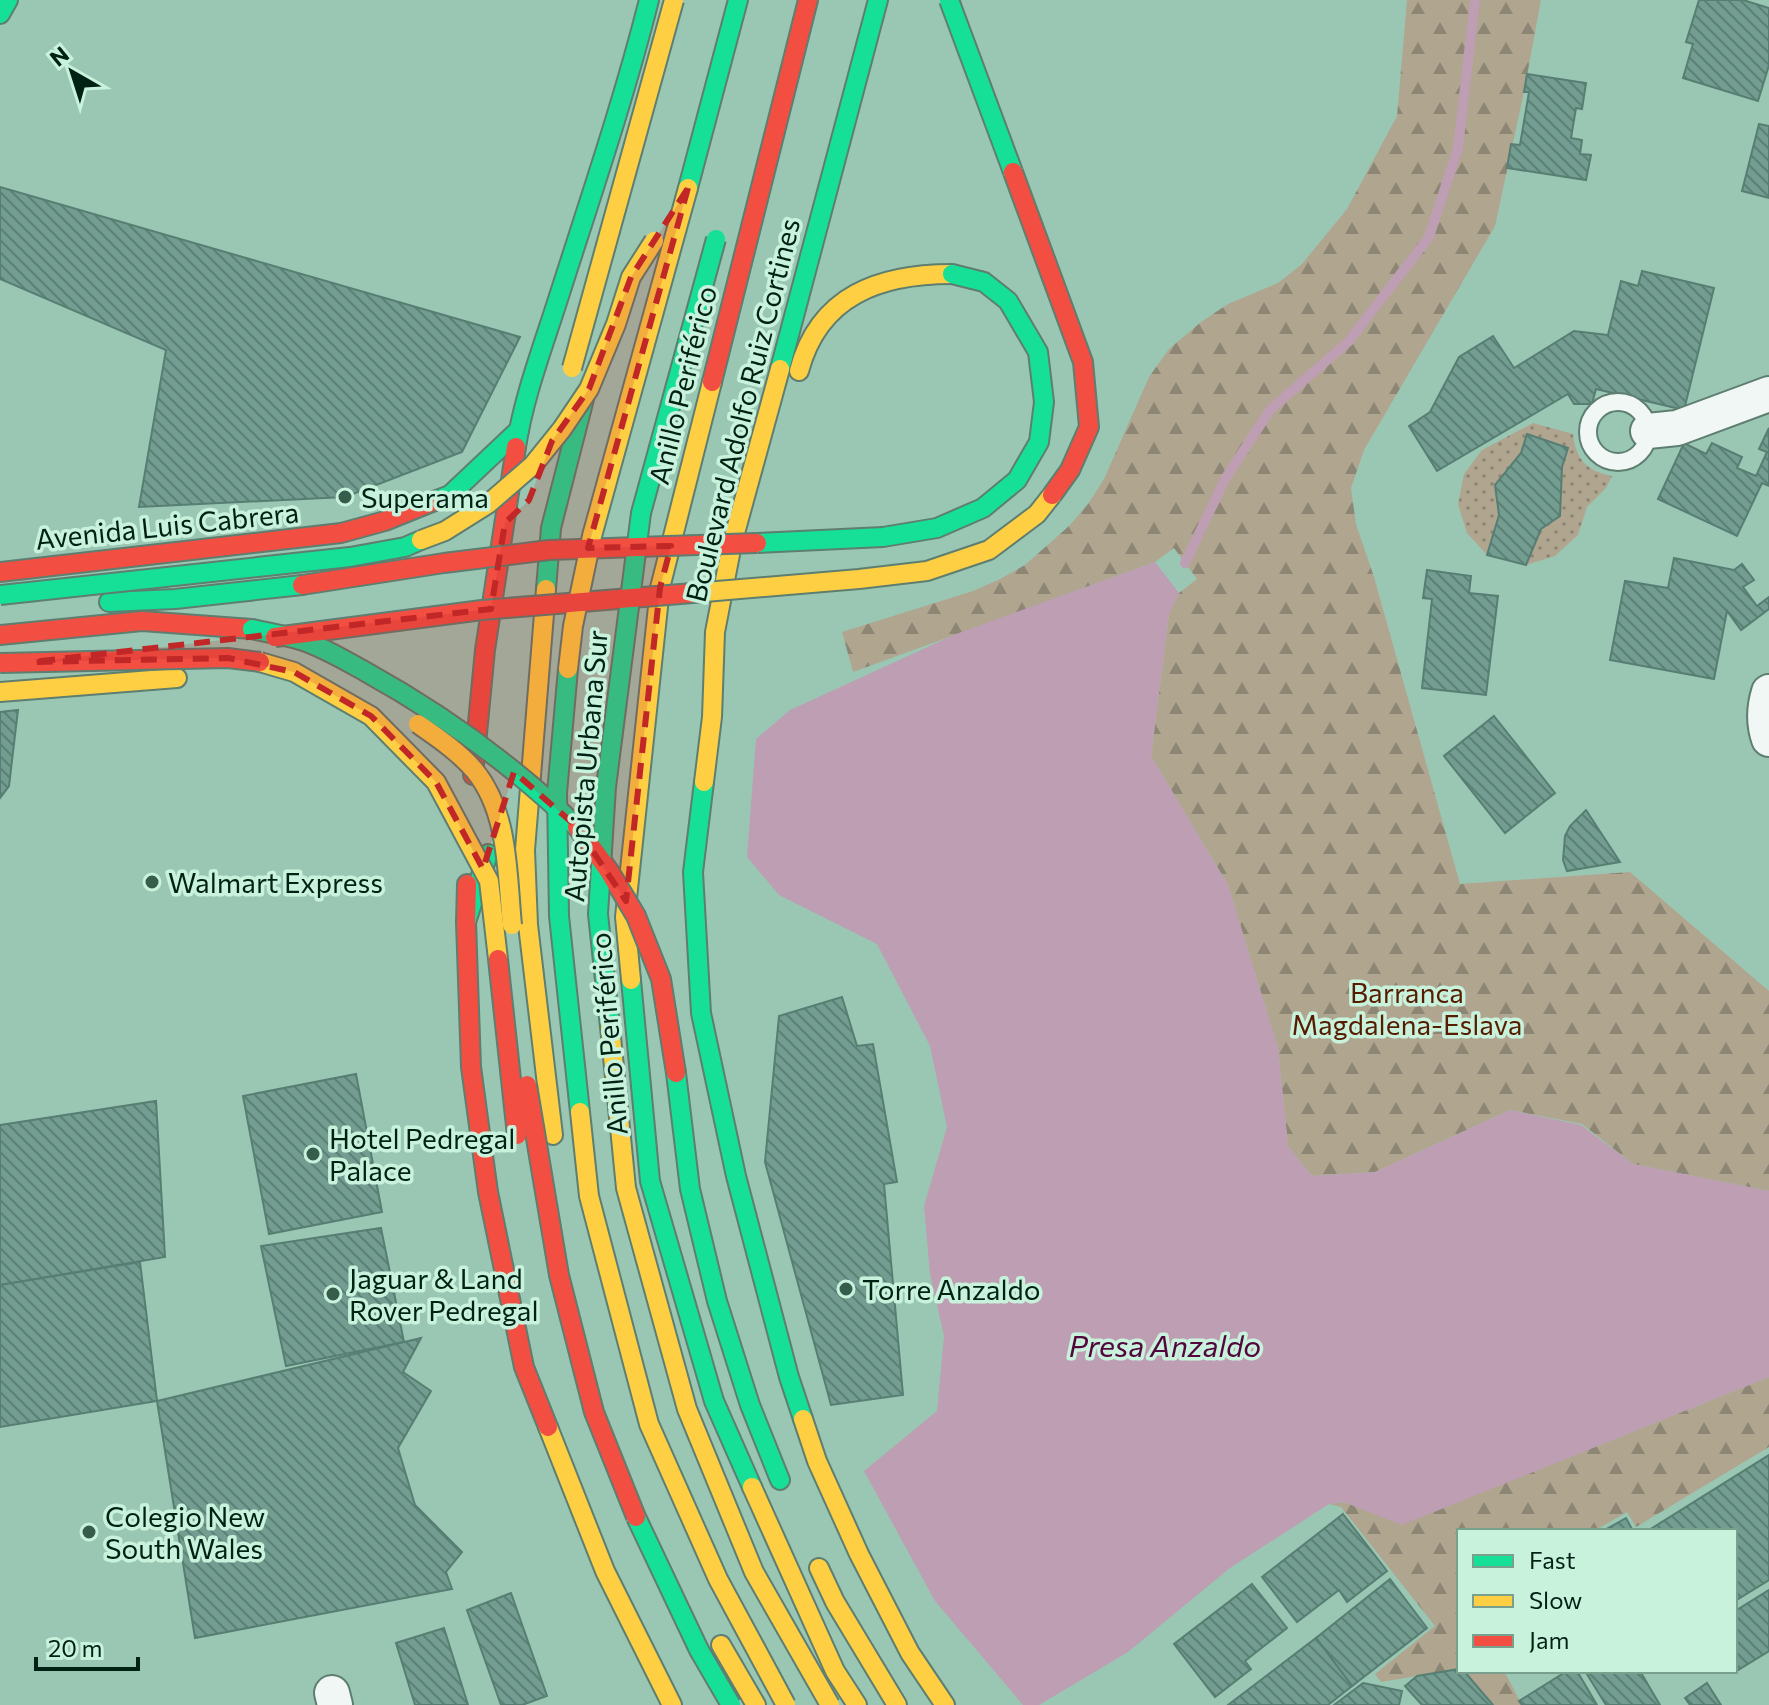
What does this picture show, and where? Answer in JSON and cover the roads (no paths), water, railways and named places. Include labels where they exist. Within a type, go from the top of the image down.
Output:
[{"type":"main road","points":[[0,14],[8,0]]},
{"type":"main road","points":[[649,0],[633,64],[519,430],[485,650],[468,799],[466,922],[471,1067],[488,1192],[524,1367],[605,1571],[672,1705]]},
{"type":"main road","points":[[444,563],[491,535],[532,493],[547,459],[674,0]]},
{"type":"main road","points":[[628,231],[691,0]]},
{"type":"main road","name":"Autopista Urbana Sur","points":[[738,0],[592,536],[573,626],[557,793],[559,916],[589,1196],[649,1424],[718,1579],[786,1705]]},
{"type":"main road","name":"Anillo Periférico","points":[[808,0],[660,588],[625,917],[650,1181],[709,1386],[835,1671],[857,1705]]},
{"type":"main road","name":"Boulevard Adolfo Ruiz Cortines","points":[[878,0],[732,544],[715,632],[712,717],[693,872],[701,1013],[736,1176],[789,1377],[817,1461],[859,1554],[910,1653],[945,1705]]},
{"type":"main road","points":[[0,664],[253,640],[482,610],[859,579],[927,571],[989,550],[1037,514],[1070,470],[1089,427],[1083,362],[949,0]]},
{"type":"main road","points":[[0,595],[350,557],[405,547],[445,531],[488,504],[533,465],[562,429],[589,389],[616,324],[631,277],[688,188]]},
{"type":"main road","name":"Autopista Urbana Sur","points":[[720,224],[641,513],[606,787],[598,914],[626,1188],[687,1409],[754,1572],[830,1705]]},
{"type":"main road","points":[[569,1228],[561,1198],[528,925],[525,850],[551,528],[620,262]]},
{"type":"main road","points":[[0,608],[175,599],[302,585],[549,550],[883,537],[937,528],[983,508],[1017,480],[1039,442],[1044,402],[1038,352],[1008,301],[984,282],[952,274],[916,274],[882,282],[832,312],[809,340],[795,384]]},
{"type":"main road","points":[[746,498],[766,464],[786,414]]},
{"type":"main road","name":"Avenida Luis Cabrera","points":[[0,572],[341,533],[385,521],[450,495],[519,430]]},
{"type":"main road","points":[[0,635],[142,621],[252,629],[301,640],[409,696],[449,722],[499,759],[576,826],[609,871],[636,916],[661,979],[690,1189],[717,1301],[750,1405],[786,1498]]},
{"type":"main road","points":[[253,640],[303,655],[365,686],[455,751],[482,780],[502,828],[529,1105],[559,1275],[594,1412],[637,1519],[699,1650],[731,1705]]},
{"type":"main road","points":[[0,664],[228,658],[260,662],[294,672],[371,716],[436,782],[489,881],[518,1142]]},
{"type":"main road","points":[[236,676],[297,682],[359,698],[384,710],[414,738],[468,799]]},
{"type":"main road","points":[[0,692],[189,677]]},
{"type":"main road","points":[[466,922],[535,707]]},
{"type":"main road","points":[[605,1487],[648,1584]]},
{"type":"main road","points":[[811,1550],[835,1602],[897,1705]]},
{"type":"main road","points":[[680,1569],[692,1597],[756,1705]]},
{"type":"main road","points":[[662,1612],[714,1705]]},
{"type":"street","points":[[1648,431],[1677,428],[1769,394]]},
{"type":"street","points":[[1769,692],[1764,722],[1769,739]]},
{"type":"water","name":"Presa Anzaldo","points":[[1155,562],[1179,593],[1169,614],[1151,756],[1228,885],[1278,1048],[1288,1146],[1312,1176],[1375,1172],[1510,1110],[1581,1125],[1633,1164],[1769,1191],[1769,1377],[1402,1525],[1344,1502],[1329,1504],[1230,1568],[1128,1652],[1039,1705],[1023,1705],[935,1601],[864,1471],[937,1411],[944,1336],[930,1274],[924,1206],[947,1127],[930,1046],[877,944],[779,895],[747,857],[756,739],[790,710],[956,634]]},
{"type":"waterway","points":[[1185,563],[1225,479],[1270,410],[1349,341],[1429,237],[1458,148],[1475,0]]},
{"type":"place","name":"Superama","points":[[345,497]]},
{"type":"place","name":"Walmart Express","points":[[152,882]]},
{"type":"place","name":"Hotel Pedregal Palace","points":[[313,1154]]},
{"type":"place","name":"Torre Anzaldo","points":[[846,1289]]},
{"type":"place","name":"Jaguar & Land Rover Pedregal","points":[[333,1294]]},
{"type":"place","name":"Colegio New South Wales","points":[[89,1532]]},
{"type":"park label","name":"Barranca Magdalena-Eslava","points":[[1407,1008]]}]
